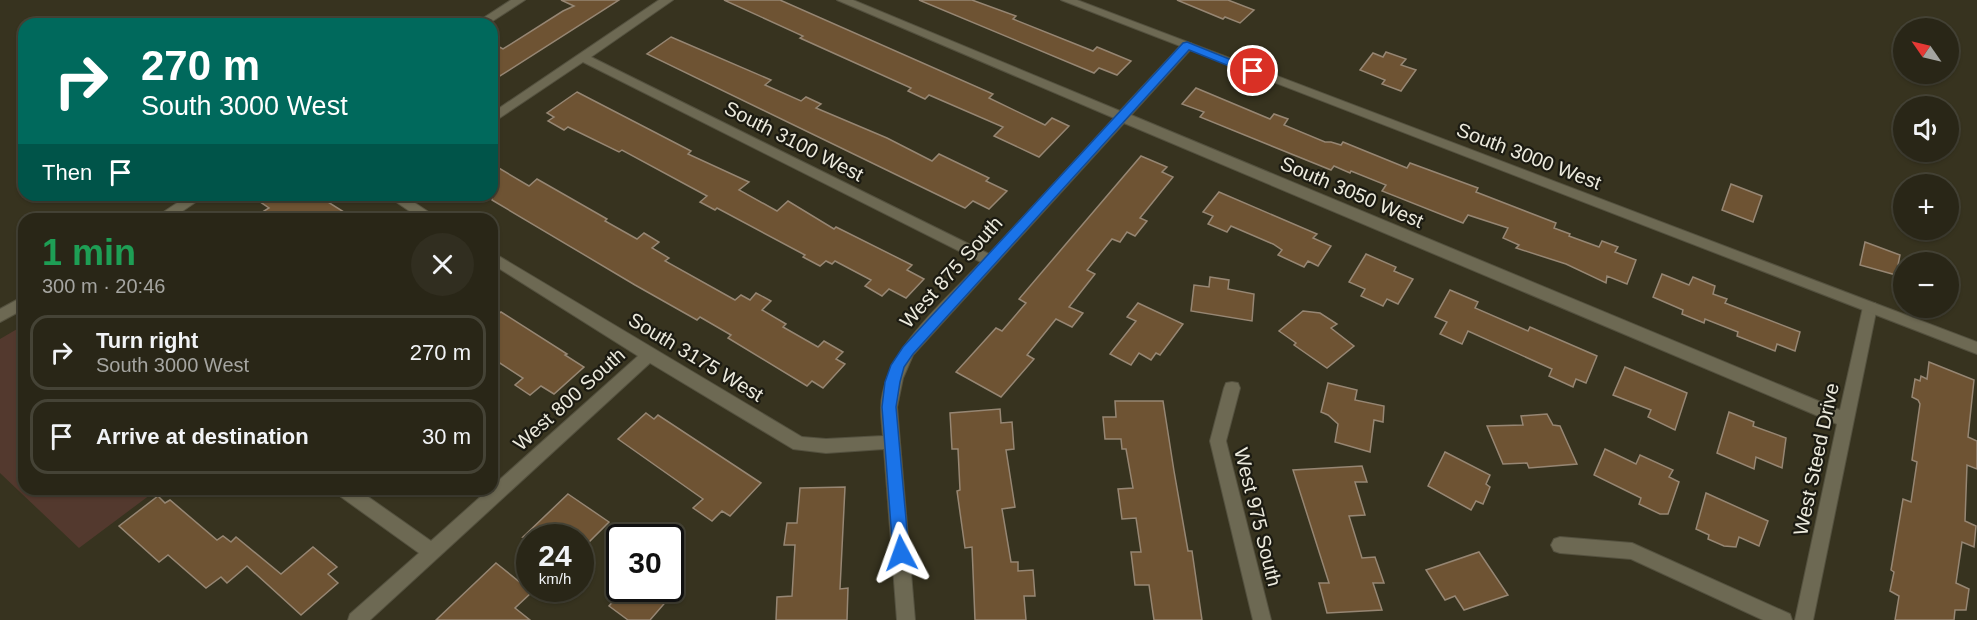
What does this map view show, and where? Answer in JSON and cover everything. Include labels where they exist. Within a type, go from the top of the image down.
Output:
[{"type":"street","points":[[490,18],[519,0]]},
{"type":"street","points":[[498,115],[667,0]]},
{"type":"street","name":"South 3050 West","points":[[843,0],[1846,420]]},
{"type":"street","name":"South 3000 West","points":[[1067,0],[1977,348]]},
{"type":"street","name":"West 875 South","points":[[906,620],[889,407],[892,382],[898,365],[989,260],[1187,46]]},
{"type":"street","name":"South 3100 West","points":[[582,57],[989,260]]},
{"type":"street","points":[[170,213],[189,201]]},
{"type":"street","points":[[403,201],[422,213]]},
{"type":"street","name":"South 3175 West","points":[[498,261],[649,355],[799,444],[826,446],[892,442]]},
{"type":"street","points":[[0,316],[18,306]]},
{"type":"street","name":"West Steed Drive","points":[[1804,620],[1870,307]]},
{"type":"street","name":"West 800 South","points":[[498,492],[649,355]]},
{"type":"street","name":"West 975 South","points":[[1232,388],[1218,441],[1262,620]]},
{"type":"street","points":[[351,495],[432,552]]},
{"type":"street","name":"West 800 South","points":[[357,620],[495,495]]},
{"type":"street","points":[[1560,545],[1632,551],[1783,620]]},
{"type":"shaded area","points":[[18,328],[18,490],[0,473],[0,339]]},
{"type":"shaded area","points":[[23,495],[150,495],[79,548]]},
{"type":"building","points":[[561,0],[619,0],[498,77],[498,46],[503,49],[574,6]]},
{"type":"building","points":[[724,0],[780,0],[993,94],[989,98],[1045,125],[1052,118],[1069,126],[1039,157],[994,136],[1003,127],[929,95],[925,99],[908,91],[911,88],[800,38],[803,36]]},
{"type":"building","points":[[919,0],[972,0],[1016,16],[1013,19],[1093,51],[1097,47],[1131,61],[1117,75],[1099,68],[1094,73]]},
{"type":"building","points":[[1177,0],[1228,0],[1254,10],[1240,23],[1225,17],[1223,19]]},
{"type":"building","points":[[671,37],[771,80],[765,85],[801,101],[806,97],[821,104],[816,108],[887,138],[932,161],[939,154],[989,178],[986,181],[1007,191],[989,209],[973,201],[965,208],[647,54]]},
{"type":"building","points":[[1386,52],[1406,59],[1401,65],[1416,70],[1401,91],[1382,84],[1385,80],[1360,70],[1373,53],[1383,57]]},
{"type":"building","points":[[1196,88],[1270,119],[1274,114],[1288,119],[1284,125],[1325,142],[1341,145],[1343,142],[1407,168],[1410,163],[1478,188],[1476,192],[1556,223],[1554,228],[1570,234],[1569,236],[1599,247],[1602,241],[1618,247],[1615,252],[1636,260],[1627,284],[1607,276],[1606,283],[1566,264],[1516,248],[1519,245],[1503,238],[1508,228],[1468,215],[1463,223],[1382,191],[1386,185],[1334,166],[1331,170],[1200,117],[1204,112],[1182,104]]},
{"type":"building","points":[[577,92],[691,151],[688,154],[749,182],[739,190],[777,211],[788,201],[834,229],[836,227],[912,265],[907,270],[924,279],[906,298],[889,289],[882,296],[865,286],[871,280],[835,261],[832,264],[826,261],[820,266],[803,257],[805,255],[717,208],[715,210],[700,202],[707,196],[622,150],[619,152],[568,127],[564,130],[548,121],[554,117],[547,113]]},
{"type":"building","points":[[1141,156],[1167,167],[1162,172],[1173,177],[1140,218],[1147,221],[1135,236],[1127,232],[1120,242],[1112,239],[1087,270],[1095,274],[1069,307],[1083,313],[1072,327],[1056,319],[1027,355],[1034,359],[1001,397],[956,372],[996,328],[1002,331],[1026,303],[1019,299]]},
{"type":"building","points":[[498,168],[529,186],[537,179],[637,239],[644,233],[659,242],[652,248],[669,258],[665,261],[735,300],[741,295],[750,300],[756,293],[771,301],[762,310],[786,324],[783,327],[818,347],[824,341],[843,352],[836,359],[845,364],[823,388],[812,381],[807,386],[728,338],[731,335],[700,317],[697,320],[494,201],[498,201]]},
{"type":"building","points":[[1731,184],[1762,196],[1753,222],[1722,210]]},
{"type":"building","points":[[1219,192],[1317,234],[1313,238],[1331,246],[1318,266],[1308,261],[1304,267],[1278,255],[1282,250],[1273,244],[1231,226],[1227,232],[1208,224],[1213,216],[1203,212]]},
{"type":"building","points":[[259,201],[326,201],[346,213],[261,213],[269,208]]},
{"type":"building","points":[[1865,242],[1893,252],[1893,274],[1860,265]]},
{"type":"building","points":[[1366,254],[1396,267],[1394,271],[1413,279],[1398,304],[1387,299],[1383,306],[1361,296],[1365,289],[1349,282]]},
{"type":"building","points":[[1662,274],[1689,285],[1693,277],[1715,286],[1713,294],[1727,299],[1725,303],[1800,332],[1795,351],[1777,344],[1775,351],[1737,336],[1738,332],[1705,319],[1704,323],[1682,314],[1683,310],[1653,297]]},
{"type":"building","points":[[1210,277],[1229,280],[1228,289],[1254,294],[1252,321],[1191,311],[1194,285],[1209,287]]},
{"type":"building","points":[[1450,290],[1478,302],[1475,308],[1528,331],[1530,327],[1597,356],[1586,383],[1576,379],[1573,387],[1549,376],[1552,369],[1468,331],[1462,344],[1440,334],[1447,322],[1435,317]]},
{"type":"building","points":[[1138,303],[1183,324],[1160,355],[1156,353],[1151,360],[1139,353],[1131,365],[1110,354],[1136,321],[1127,317]]},
{"type":"building","points":[[1303,311],[1320,313],[1337,324],[1331,328],[1354,346],[1327,368],[1294,345],[1296,343],[1279,331]]},
{"type":"building","points":[[501,312],[584,367],[554,394],[541,386],[530,395],[515,385],[523,378],[498,362],[498,314]]},
{"type":"building","points":[[1929,362],[1974,380],[1968,437],[1977,441],[1977,469],[1967,465],[1965,521],[1976,526],[1974,547],[1962,542],[1956,583],[1969,589],[1966,610],[1955,610],[1954,620],[1895,620],[1899,596],[1890,591],[1894,572],[1891,570],[1903,499],[1911,502],[1917,462],[1912,460],[1920,404],[1912,397],[1915,379],[1920,381],[1921,376],[1927,379]]},
{"type":"building","points":[[1625,367],[1687,393],[1675,430],[1648,417],[1651,410],[1613,395]]},
{"type":"building","points":[[1328,383],[1357,390],[1355,400],[1384,406],[1383,422],[1374,420],[1370,452],[1335,442],[1338,424],[1321,412]]},
{"type":"building","points":[[1115,401],[1163,401],[1188,551],[1192,551],[1202,620],[1154,620],[1149,585],[1135,585],[1131,552],[1141,552],[1136,518],[1122,519],[1118,489],[1133,488],[1126,449],[1122,449],[1121,439],[1105,439],[1103,417],[1116,417]]},
{"type":"building","points":[[1000,409],[1001,423],[1012,422],[1014,449],[1006,450],[1015,507],[1002,509],[1011,562],[1018,562],[1018,571],[1033,570],[1035,596],[1024,596],[1026,620],[975,620],[972,547],[965,548],[957,491],[960,490],[958,449],[952,449],[950,413]]},
{"type":"building","points":[[1729,412],[1754,422],[1753,426],[1786,438],[1782,468],[1756,457],[1754,469],[1717,453]]},
{"type":"building","points":[[646,413],[654,419],[658,415],[761,483],[730,516],[722,511],[712,521],[693,508],[703,499],[618,439]]},
{"type":"building","points":[[1547,414],[1553,425],[1560,426],[1577,464],[1529,468],[1527,463],[1503,464],[1487,426],[1523,425],[1521,416]]},
{"type":"building","points":[[1605,449],[1636,464],[1640,455],[1673,470],[1669,477],[1679,482],[1668,514],[1660,514],[1639,504],[1641,498],[1594,475]]},
{"type":"building","points":[[1445,452],[1490,475],[1486,484],[1490,487],[1483,504],[1476,501],[1471,510],[1428,486]]},
{"type":"building","points":[[1362,466],[1367,482],[1355,482],[1365,515],[1349,516],[1362,558],[1375,557],[1384,583],[1373,583],[1382,610],[1327,613],[1319,583],[1329,583],[1293,470]]},
{"type":"building","points":[[845,487],[840,589],[848,588],[847,620],[776,620],[777,597],[792,596],[795,545],[784,545],[787,523],[797,523],[800,488]]},
{"type":"building","points":[[1706,493],[1768,521],[1759,546],[1739,537],[1736,547],[1724,546],[1708,539],[1709,535],[1696,529]]},
{"type":"building","points":[[568,494],[609,522],[594,537],[594,524],[537,524]]},
{"type":"building","points":[[158,496],[165,503],[170,500],[217,540],[223,536],[231,542],[236,537],[281,574],[313,547],[337,567],[328,574],[338,583],[301,615],[247,566],[227,583],[221,577],[206,588],[168,555],[159,562],[119,526]]},
{"type":"building","points":[[1479,552],[1508,595],[1464,610],[1455,596],[1445,600],[1426,570]]},
{"type":"building","points":[[496,563],[516,579],[516,602],[521,602],[515,608],[530,620],[436,620]]},
{"type":"building","points":[[613,602],[666,602],[650,620],[628,620],[609,606]]},
{"type":"route","points":[[901,553],[889,407],[892,382],[898,365],[908,351],[1187,46],[1253,71]]}]
